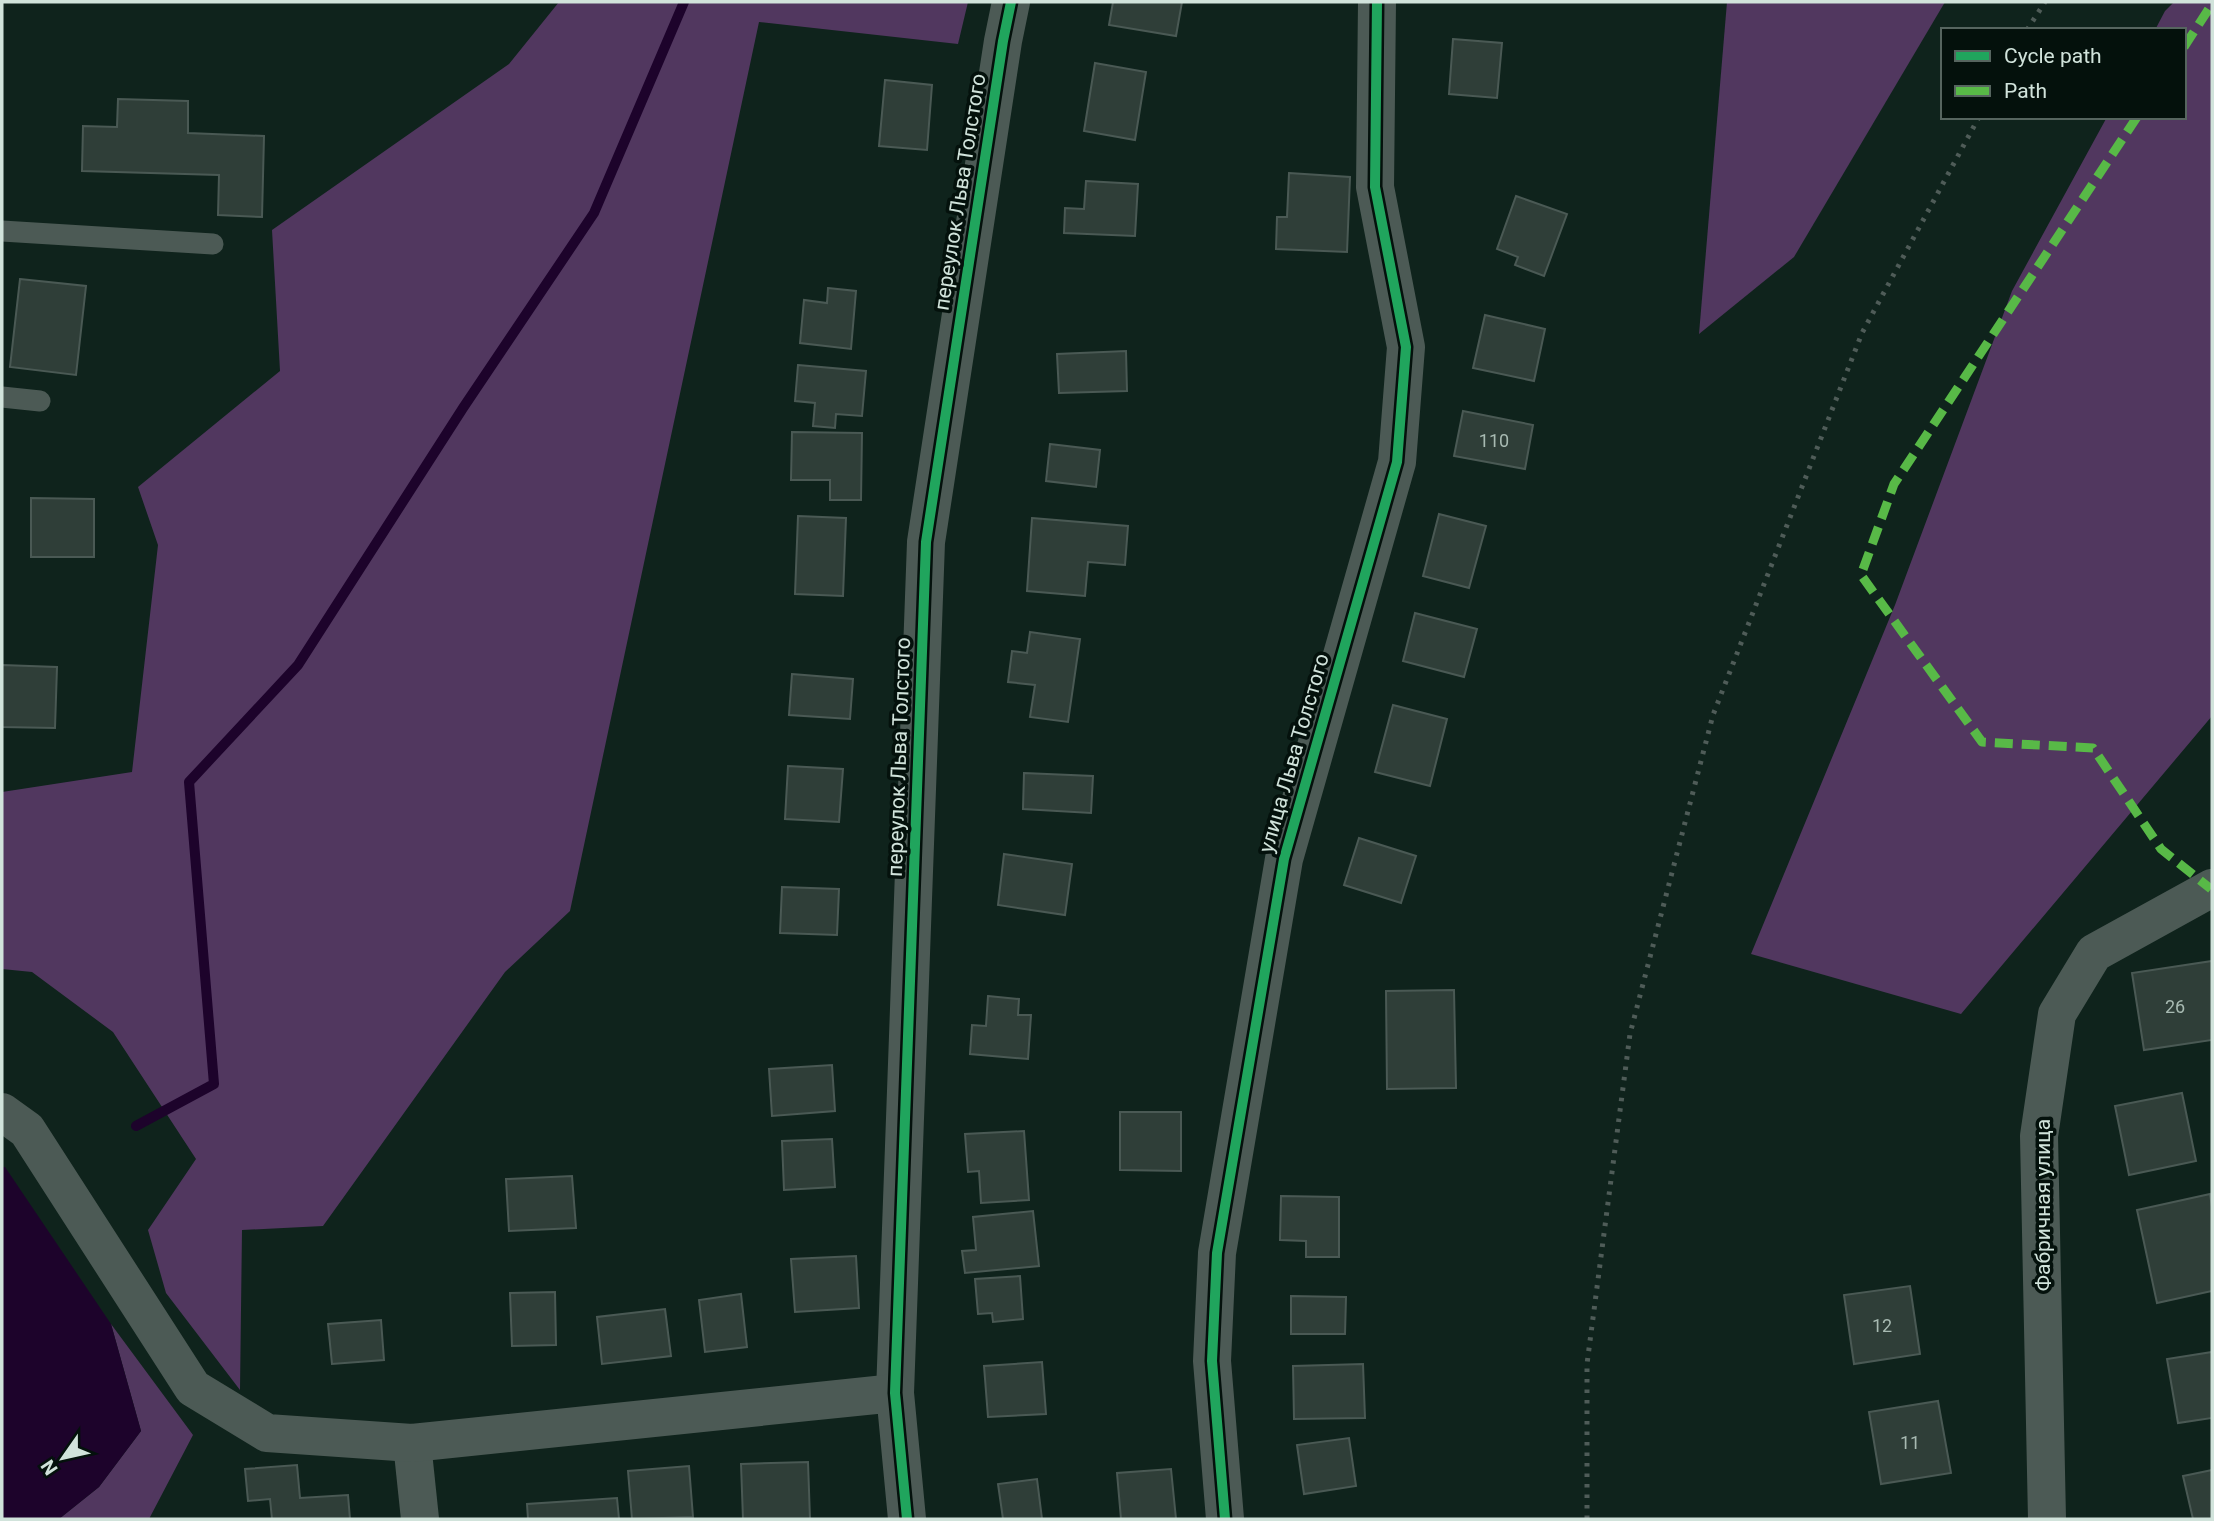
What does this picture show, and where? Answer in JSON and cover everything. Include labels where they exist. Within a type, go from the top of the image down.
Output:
[{"type":"street","name":"переулок Льва Толстого","points":[[907,1519],[895,1393],[926,542],[1011,2]]},
{"type":"street","name":"улица Льва Толстого","points":[[1225,1519],[1212,1361],[1217,1253],[1284,859],[1397,462],[1406,347],[1376,187],[1377,2]]},
{"type":"street","name":"Фабричная улица","points":[[2047,1519],[2039,1136],[2057,1014],[2094,953],[2212,888]]},
{"type":"street","points":[[2,1112],[27,1130],[193,1388],[267,1433],[412,1443],[895,1393]]},
{"type":"street","points":[[412,1443],[419,1519]]},
{"type":"lane","points":[[2,231],[214,244]]},
{"type":"lane","points":[[2,397],[40,401]]},
{"type":"shaded area","points":[[559,2],[968,2],[958,44],[759,22],[570,911],[505,972],[323,1226],[242,1230],[240,1390],[166,1293],[148,1230],[196,1159],[113,1032],[32,972],[2,969],[2,792],[132,772],[158,545],[138,487],[280,371],[272,230],[509,64]]},
{"type":"shaded area","points":[[1727,2],[1945,2],[1794,257],[1699,334]]},
{"type":"shaded area","points":[[2174,2],[2212,2],[2212,716],[1961,1014],[1751,954],[1895,605],[2012,291],[2106,119],[2186,119],[2186,28],[2156,28],[2165,11]]},
{"type":"shaded area","points":[[2,1167],[5,1167],[111,1324],[141,1431],[99,1487],[59,1519],[2,1519]]},
{"type":"shaded area","points":[[111,1324],[193,1435],[149,1519],[59,1519],[99,1487],[141,1431]]},
{"type":"building","points":[[1113,2],[1182,2],[1176,36],[1109,25]]},
{"type":"building","points":[[1453,39],[1502,43],[1497,98],[1449,94]]},
{"type":"building","points":[[1095,63],[1146,72],[1135,140],[1084,131]]},
{"type":"building","points":[[885,80],[932,85],[927,150],[879,146]]},
{"type":"building","points":[[118,99],[188,101],[188,133],[264,136],[262,217],[218,215],[219,175],[82,171],[83,126],[117,127]]},
{"type":"building","points":[[1289,173],[1350,177],[1347,252],[1276,249],[1277,217],[1287,217]]},
{"type":"building","points":[[1086,181],[1138,184],[1135,236],[1064,233],[1065,208],[1084,209]]},
{"type":"building","points":[[1516,196],[1567,214],[1544,276],[1515,265],[1518,257],[1497,249]]},
{"type":"building","points":[[20,279],[86,286],[76,375],[10,367]]},
{"type":"building","points":[[828,288],[856,291],[851,349],[800,343],[804,300],[827,303]]},
{"type":"building","points":[[1485,315],[1545,329],[1534,381],[1473,368]]},
{"type":"building","points":[[1126,351],[1127,391],[1059,393],[1057,354]]},
{"type":"building","points":[[798,365],[866,371],[862,416],[836,414],[835,428],[813,426],[815,403],[795,401]]},
{"type":"building","points":[[1463,411],[1533,425],[1525,469],[1454,456]]},
{"type":"building","points":[[792,432],[862,433],[861,500],[830,500],[830,480],[791,480]]},
{"type":"building","points":[[1050,444],[1100,450],[1096,487],[1046,481]]},
{"type":"building","points":[[31,498],[94,499],[94,557],[31,557]]},
{"type":"building","points":[[1439,514],[1486,526],[1469,588],[1423,576]]},
{"type":"building","points":[[798,516],[846,518],[843,596],[795,594]]},
{"type":"building","points":[[1032,518],[1128,526],[1125,565],[1088,562],[1085,596],[1027,591]]},
{"type":"building","points":[[1415,613],[1477,629],[1464,677],[1403,661]]},
{"type":"building","points":[[1030,632],[1080,639],[1068,722],[1030,717],[1035,685],[1008,682],[1012,651],[1027,653]]},
{"type":"building","points":[[2,665],[57,667],[55,728],[2,727]]},
{"type":"building","points":[[792,674],[853,679],[850,719],[789,715]]},
{"type":"building","points":[[1393,705],[1447,719],[1430,786],[1375,772]]},
{"type":"building","points":[[788,766],[843,769],[839,822],[785,819]]},
{"type":"building","points":[[1024,773],[1093,776],[1091,813],[1023,809]]},
{"type":"building","points":[[1359,838],[1416,856],[1401,903],[1344,885]]},
{"type":"building","points":[[1004,854],[1072,864],[1065,915],[998,905]]},
{"type":"building","points":[[782,887],[839,889],[837,935],[780,933]]},
{"type":"building","points":[[2212,961],[2212,1040],[2144,1050],[2132,973]]},
{"type":"building","points":[[1454,990],[1456,1088],[1387,1089],[1386,991]]},
{"type":"building","points":[[988,996],[1019,999],[1018,1015],[1031,1015],[1028,1059],[970,1054],[972,1025],[986,1026]]},
{"type":"building","points":[[832,1065],[835,1111],[772,1116],[769,1069]]},
{"type":"building","points":[[2182,1093],[2196,1161],[2129,1175],[2115,1106]]},
{"type":"building","points":[[1120,1112],[1181,1112],[1181,1171],[1120,1170]]},
{"type":"building","points":[[1024,1131],[1029,1200],[981,1203],[979,1171],[968,1172],[965,1134]]},
{"type":"building","points":[[832,1139],[835,1187],[784,1190],[782,1141]]},
{"type":"building","points":[[572,1176],[576,1228],[509,1231],[506,1179]]},
{"type":"building","points":[[2210,1194],[2212,1291],[2157,1303],[2137,1210]]},
{"type":"building","points":[[1281,1196],[1339,1197],[1339,1257],[1306,1257],[1306,1241],[1280,1240]]},
{"type":"building","points":[[1033,1211],[1039,1266],[965,1273],[962,1251],[976,1250],[973,1217]]},
{"type":"building","points":[[856,1256],[859,1308],[795,1312],[791,1259]]},
{"type":"building","points":[[1020,1276],[1023,1319],[993,1322],[992,1313],[978,1314],[975,1279]]},
{"type":"building","points":[[1910,1286],[1920,1354],[1854,1364],[1844,1295]]},
{"type":"building","points":[[555,1292],[556,1345],[512,1346],[510,1293]]},
{"type":"building","points":[[741,1294],[747,1347],[705,1352],[699,1300]]},
{"type":"building","points":[[1291,1296],[1346,1297],[1345,1334],[1291,1334]]},
{"type":"building","points":[[665,1309],[671,1356],[602,1364],[597,1317]]},
{"type":"building","points":[[381,1320],[384,1360],[332,1364],[328,1324]]},
{"type":"building","points":[[2212,1352],[2212,1418],[2178,1423],[2167,1359]]},
{"type":"building","points":[[1042,1362],[1046,1414],[988,1417],[984,1366]]},
{"type":"building","points":[[1363,1364],[1365,1418],[1294,1419],[1293,1366]]},
{"type":"building","points":[[1938,1401],[1951,1473],[1881,1484],[1869,1412]]},
{"type":"building","points":[[1349,1438],[1356,1486],[1304,1494],[1297,1445]]},
{"type":"building","points":[[808,1462],[810,1519],[743,1519],[741,1464]]},
{"type":"building","points":[[297,1465],[300,1498],[348,1495],[350,1519],[272,1519],[270,1499],[248,1501],[245,1469]]},
{"type":"building","points":[[689,1466],[693,1517],[632,1519],[628,1471]]},
{"type":"building","points":[[1171,1469],[1176,1519],[1121,1519],[1117,1473]]},
{"type":"building","points":[[2212,1470],[2212,1519],[2193,1519],[2183,1476]]},
{"type":"building","points":[[1037,1479],[1042,1519],[1003,1519],[998,1484]]},
{"type":"building","points":[[617,1498],[619,1519],[528,1519],[527,1504]]},
{"type":"waterway","points":[[136,1126],[214,1084],[189,782],[298,665],[463,408],[594,213],[684,2]]},
{"type":"railway","points":[[2028,28],[2045,2]]},
{"type":"railway","points":[[1587,1519],[1587,1364],[1630,1034],[1713,715],[1862,333],[1978,119]]},
{"type":"marked path","points":[[2186,44],[2212,4]]},
{"type":"marked path","points":[[2136,119],[1894,484],[1861,575],[1982,742],[2093,748],[2161,849],[2211,889]]},
{"type":"cycle path","points":[[907,1519],[895,1393],[926,542],[1011,2]]},
{"type":"cycle path","points":[[1225,1519],[1212,1361],[1217,1253],[1284,859],[1397,462],[1406,347],[1375,187],[1377,2]]}]
